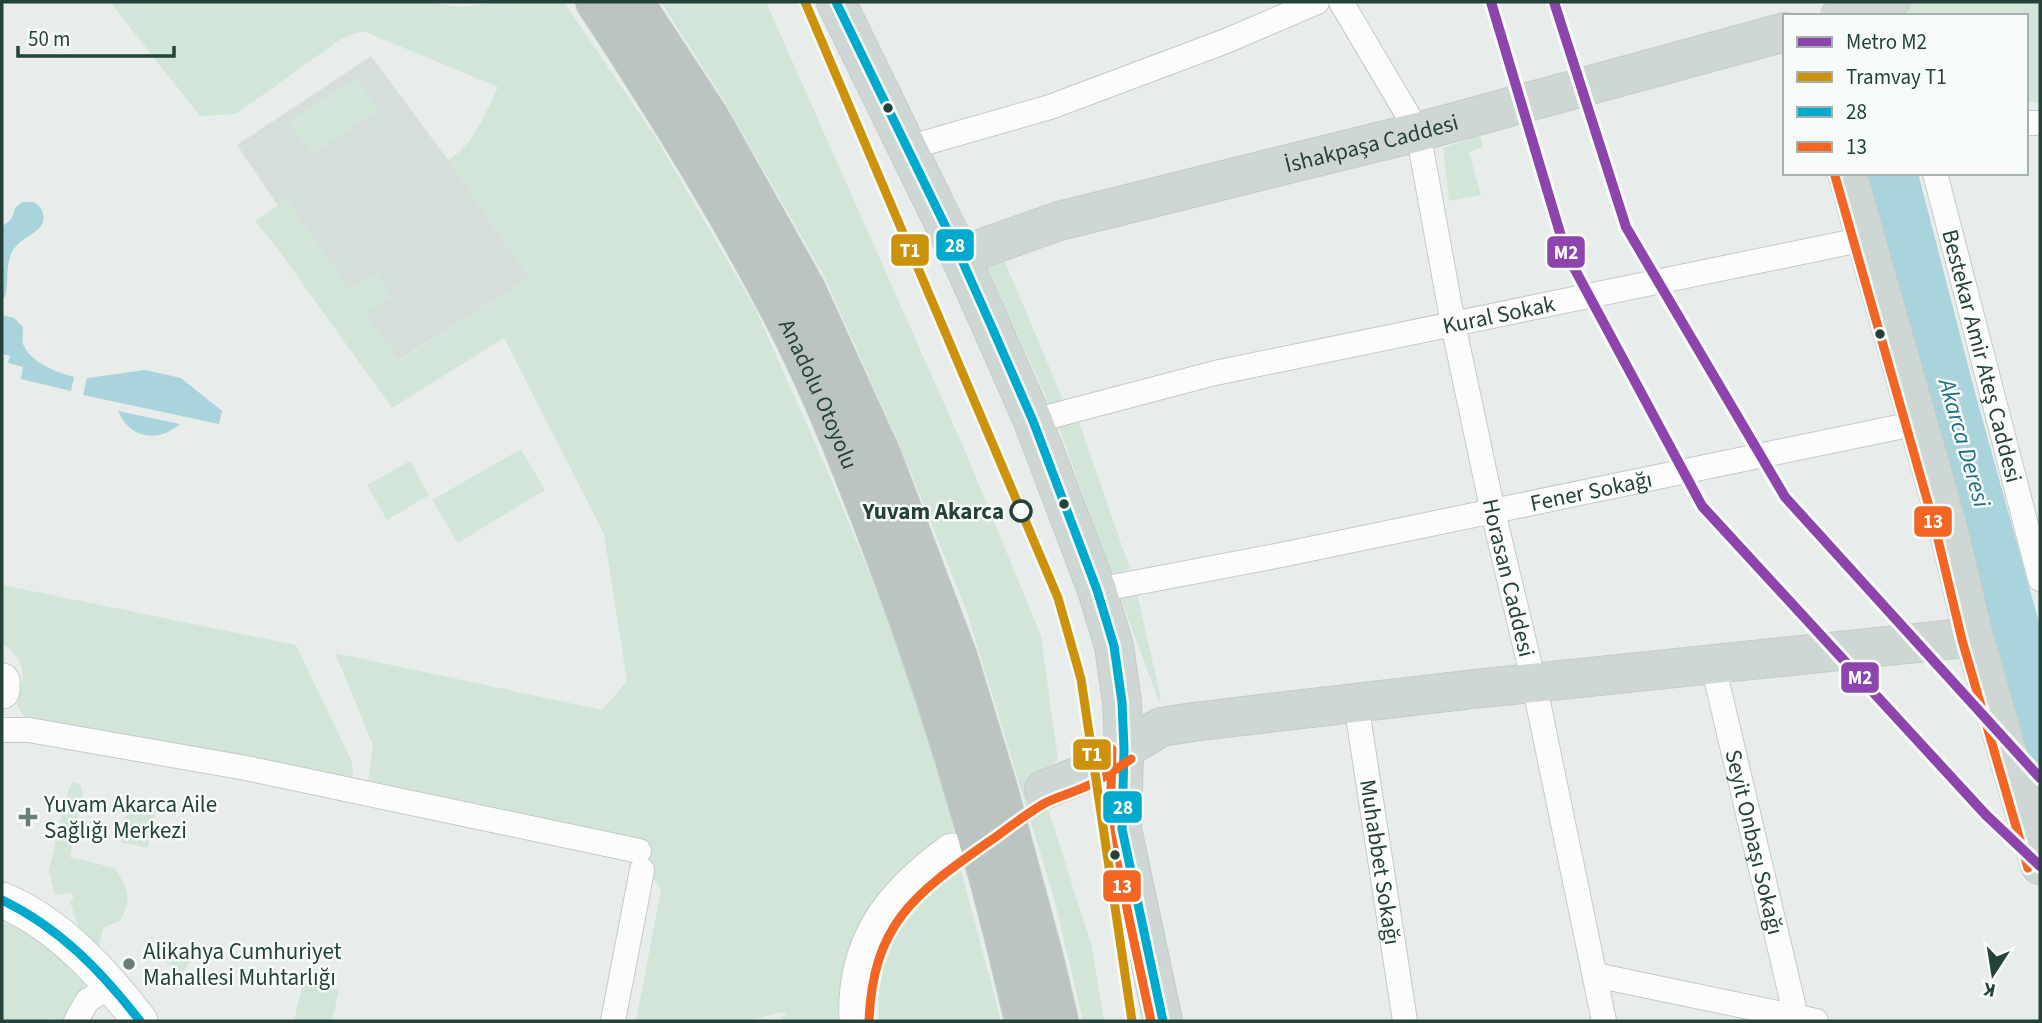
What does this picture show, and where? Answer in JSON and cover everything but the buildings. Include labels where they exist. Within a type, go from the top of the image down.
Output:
[{"type":"highway","name":"Anadolu Otoyolu","points":[[595,2],[681,134],[775,300],[841,443],[912,626],[967,801],[1024,1021]]},
{"type":"highway","name":"Anadolu Otoyolu","points":[[634,2],[710,118],[806,289],[882,456],[958,657],[998,788],[1059,1021]]},
{"type":"main road","points":[[836,2],[960,256],[1033,421],[1097,590],[1114,646],[1122,702],[1122,830],[1163,1021]]},
{"type":"main road","points":[[1850,14],[1889,6]]},
{"type":"main road","name":"İshakpaşa Caddesi","points":[[960,256],[1059,221],[1418,132],[1783,33]]},
{"type":"main road","points":[[1848,175],[1948,528],[1974,638],[2040,865]]},
{"type":"main road","points":[[1044,790],[1083,774],[1161,727],[1232,716],[1974,638]]},
{"type":"main road","points":[[1044,790],[1081,763],[1122,702]]},
{"type":"main road","points":[[1044,790],[1069,788],[1086,794],[1108,810],[1122,830]]},
{"type":"street","points":[[907,148],[1049,107],[1226,41],[1317,2]]},
{"type":"street","points":[[1341,2],[1418,132]]},
{"type":"street","name":"Horasan Caddesi","points":[[1418,132],[1453,324],[1493,512],[1534,683],[1604,1021]]},
{"type":"street","name":"Bestekar Amir Ateş Caddesi","points":[[1936,175],[2034,539],[2040,579]]},
{"type":"street","name":"Kural Sokak","points":[[1033,421],[1215,373],[1865,239]]},
{"type":"street","name":"Fener Sokağı","points":[[1097,590],[1493,512],[1918,423]]},
{"type":"street","name":"Seyit Onbaşı Sokağı","points":[[1713,665],[1803,1020]]},
{"type":"street","points":[[2,681],[2,691]]},
{"type":"street","name":"Muhabbet Sokağı","points":[[1356,703],[1405,1021]]},
{"type":"street","points":[[2,730],[29,730],[246,768],[640,861],[613,1021]]},
{"type":"street","points":[[857,1021],[858,988],[864,958],[874,931],[914,882],[952,851]]},
{"type":"street","points":[[2,900],[24,909],[56,931],[112,985],[140,1021]]},
{"type":"street","points":[[1595,975],[1803,1020]]},
{"type":"street","points":[[76,1021],[88,1001],[112,985]]},
{"type":"shaded area","points":[[371,56],[530,278],[398,360],[287,201],[278,206],[237,145]]},
{"type":"green space","points":[[505,1],[564,2],[658,141],[755,308],[828,472],[892,628],[947,801],[954,830],[887,886],[864,915],[844,966],[838,1021],[783,1021],[782,1017],[787,1015],[782,1012],[747,1021],[636,1021],[661,890],[639,851],[366,795],[373,745],[335,653],[602,710],[627,681],[604,534],[504,338],[392,408],[255,221],[286,200],[349,289],[377,271],[392,296],[366,314],[399,360],[530,278],[448,160],[472,137],[498,87],[363,31],[341,39],[236,114],[200,116],[110,2],[432,2],[458,7]]},
{"type":"green space","points":[[661,2],[766,2],[966,453],[1041,636],[1058,760],[1037,774],[1092,947],[1104,1021],[1083,1021],[1054,898],[967,612],[900,446],[824,276],[726,104]]},
{"type":"green space","points":[[1905,2],[2040,2],[2040,102],[2028,102],[2028,14],[1909,14]]},
{"type":"green space","points":[[356,77],[378,110],[312,155],[288,122]]},
{"type":"green space","points":[[1480,135],[1483,147],[1469,152],[1481,195],[1449,201],[1443,148]]},
{"type":"green space","points":[[1003,257],[1063,400],[1049,404],[985,262]]},
{"type":"green space","points":[[1079,422],[1130,569],[1111,574],[1059,427]]},
{"type":"green space","points":[[521,449],[545,490],[458,543],[432,500]]},
{"type":"green space","points":[[410,461],[429,495],[387,520],[367,485]]},
{"type":"green space","points":[[2,585],[296,645],[352,762],[353,774],[345,790],[36,725],[18,708],[22,670],[15,654],[2,644]]},
{"type":"green space","points":[[1137,593],[1161,699],[1158,700],[1120,596]]},
{"type":"green space","points":[[72,782],[80,784],[83,793],[70,857],[115,868],[127,893],[127,905],[121,920],[103,928],[98,951],[80,932],[70,902],[74,896],[70,893],[55,895],[49,871],[65,799]]},
{"type":"green space","points":[[130,797],[157,803],[148,848],[121,842]]},
{"type":"green space","points":[[959,862],[1001,1021],[879,1021],[881,969],[885,949],[895,928],[911,907]]},
{"type":"green space","points":[[18,922],[83,977],[87,1001],[76,1021],[2,1021],[2,923],[15,926]]},
{"type":"green space","points":[[169,939],[194,955],[183,973],[158,957]]},
{"type":"green space","points":[[303,982],[339,990],[332,1021],[294,1021]]},
{"type":"water","name":"Akarca Deresi","points":[[1864,175],[1919,175],[2040,626],[2040,797]]},
{"type":"water","points":[[22,202],[36,204],[44,219],[39,229],[12,252],[5,297],[2,297],[2,226],[9,221],[15,208]]},
{"type":"water","points":[[2,315],[14,318],[23,327],[23,344],[32,356],[52,369],[74,377],[71,391],[21,379],[23,367],[8,363],[10,356],[2,354]]},
{"type":"water","points":[[145,370],[181,378],[222,411],[219,424],[83,395],[87,378]]},
{"type":"water","points":[[118,411],[180,424],[163,434],[145,435],[129,428]]},
{"type":"metro line","name":"M2","points":[[1491,2],[1566,253],[1702,506],[1986,815],[2040,866]]},
{"type":"metro line","name":"M2","points":[[1554,2],[1626,227],[1785,497],[2040,778]]},
{"type":"tram line","name":"T1","points":[[805,2],[1058,598],[1081,679],[1132,1021]]},
{"type":"transit line","name":"28","points":[[836,2],[990,323],[1033,421],[1097,590],[1114,646],[1122,702],[1122,829],[1163,1021]]},
{"type":"transit line","name":"13","points":[[1835,176],[1936,531],[1962,640],[2028,868]]},
{"type":"transit line","name":"13","points":[[1112,749],[1110,830],[1151,1021]]},
{"type":"transit line","name":"13","points":[[869,1021],[872,988],[879,960],[889,936],[918,897],[938,879],[1030,812],[1095,782],[1131,759]]},
{"type":"transit line","name":"28","points":[[2,900],[61,937],[110,985],[140,1021]]},
{"type":"place","name":"Yuvam Akarca","points":[[1021,511]]},
{"type":"place","name":"Yuvam Akarca Aile Sağlığı Merkezi","points":[[28,817]]},
{"type":"place","name":"Alikahya Cumhuriyet Mahallesi Muhtarlığı","points":[[129,964]]}]
